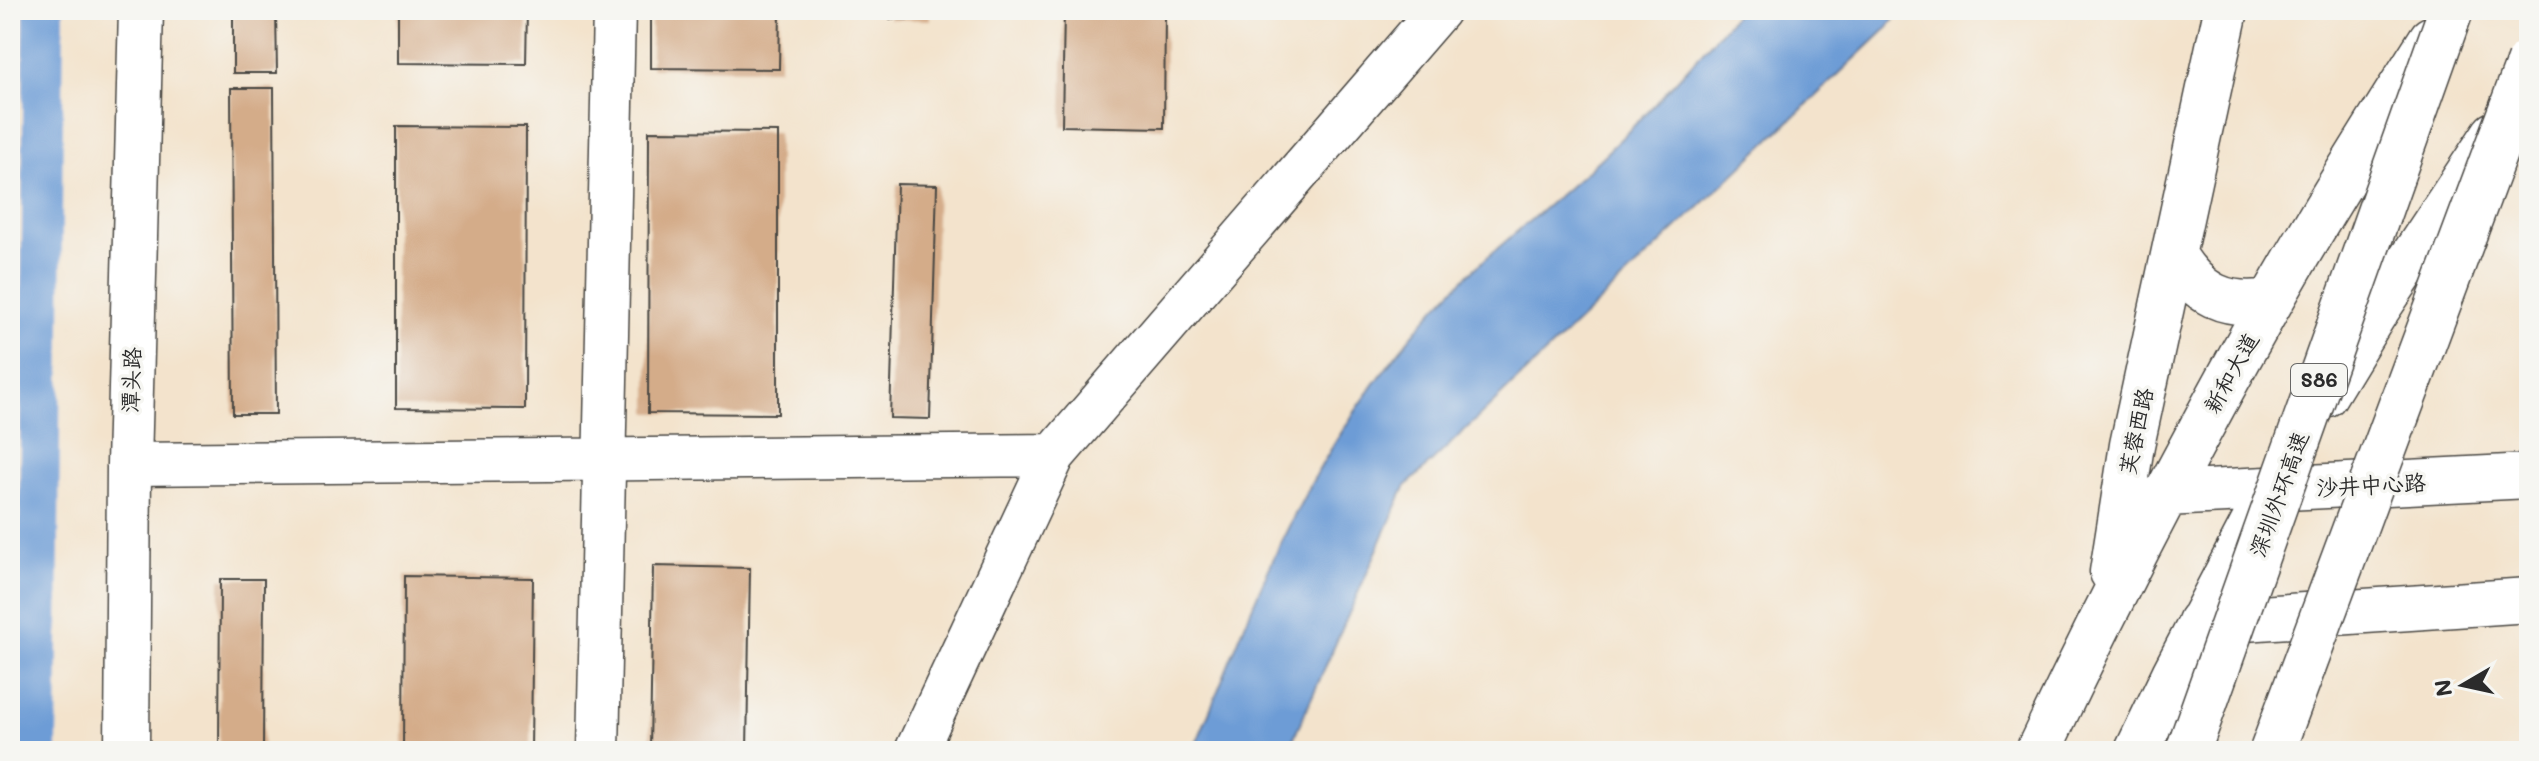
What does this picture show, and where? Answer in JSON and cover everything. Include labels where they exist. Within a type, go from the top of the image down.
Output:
[{"type":"main road","name":"潭头路","points":[[127,751],[129,464],[141,10]]},
{"type":"main road","name":"芙蓉西路","points":[[2107,609],[2132,445],[2226,10]]},
{"type":"main road","name":"新和大道","points":[[2038,751],[2165,494],[2271,301],[2360,151],[2450,10]]},
{"type":"main road","name":"深圳外环高速","points":[[2188,751],[2450,10]]},
{"type":"main road","points":[[2272,751],[2529,61]]},
{"type":"main road","points":[[2137,751],[2200,622],[2271,489],[2373,316],[2447,201],[2529,84]]},
{"type":"main road","points":[[2174,255],[2197,286],[2214,297],[2252,304],[2271,301]]},
{"type":"main road","name":"沙井中心路","points":[[2165,494],[2529,476]]},
{"type":"main road","points":[[2200,622],[2529,600]]},
{"type":"street","points":[[598,751],[614,10]]},
{"type":"street","points":[[916,751],[1054,455],[1439,10]]},
{"type":"street","points":[[129,464],[1054,455]]},
{"type":"water","points":[[1739,10],[1901,10],[1887,28],[1405,487],[1288,751],[1193,751],[1289,526],[1331,449],[1375,383],[1443,300],[1629,131]]},
{"type":"building","points":[[233,10],[276,10],[277,73],[233,73]]},
{"type":"building","points":[[398,10],[527,10],[526,64],[398,63]]},
{"type":"building","points":[[651,10],[780,10],[779,69],[651,68]]},
{"type":"building","points":[[890,10],[930,10],[930,20],[890,19]]},
{"type":"building","points":[[1064,10],[1165,10],[1164,128],[1062,126]]},
{"type":"building","points":[[231,88],[274,88],[276,414],[233,414]]},
{"type":"building","points":[[396,126],[526,127],[525,409],[396,408]]},
{"type":"building","points":[[649,131],[778,132],[778,414],[648,413]]},
{"type":"building","points":[[897,184],[937,185],[930,419],[890,418]]},
{"type":"building","points":[[653,566],[750,568],[747,751],[650,751]]},
{"type":"building","points":[[404,576],[533,578],[531,751],[403,751]]},
{"type":"building","points":[[220,579],[264,579],[263,751],[219,751]]},
{"type":"waterway","points":[[37,751],[44,10]]}]
